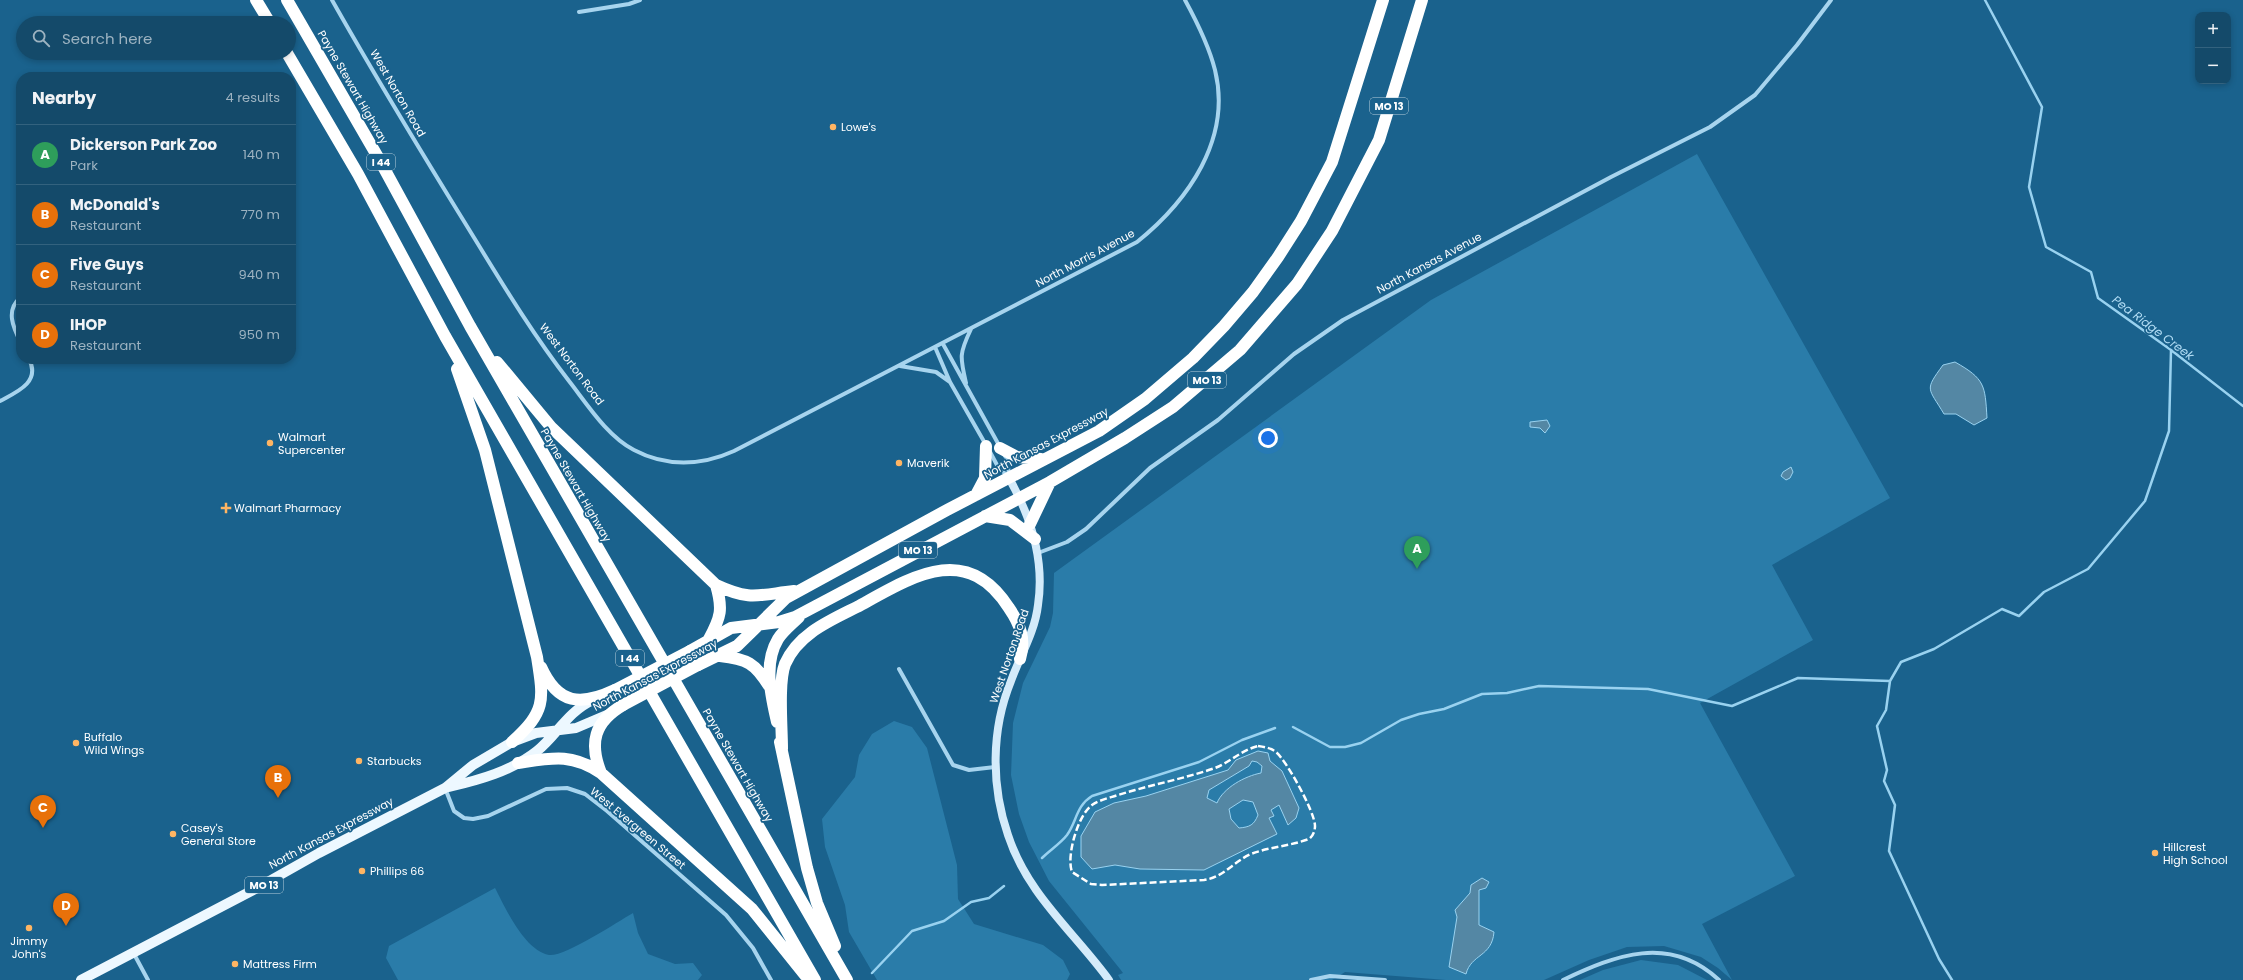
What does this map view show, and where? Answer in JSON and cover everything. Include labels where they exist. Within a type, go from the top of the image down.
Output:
[{"type":"highway","points":[[256,0],[266,16]]},
{"type":"highway","name":"Payne Stewart Highway","points":[[287,0],[379,159],[470,326],[848,980]]},
{"type":"highway","name":"North Kansas Expressway","points":[[609,714],[698,665],[720,656],[742,641],[777,604],[976,495],[1099,431],[1130,410],[1177,373],[1209,342],[1244,304],[1278,257],[1301,221],[1332,162],[1383,0]]},
{"type":"highway","name":"North Kansas Expressway","points":[[593,700],[690,651],[709,639],[738,626],[758,625],[787,620],[804,612],[851,585],[1050,482],[1157,418],[1224,365],[1270,318],[1297,284],[1321,249],[1344,208],[1379,140],[1422,0]]},
{"type":"highway","name":"I 44","points":[[291,60],[358,174],[445,336],[815,980]]},
{"type":"highway","points":[[470,326],[522,395],[550,427],[716,585],[732,593],[746,596],[804,589]]},
{"type":"highway","points":[[445,336],[478,428],[537,657],[541,687],[540,708],[532,723],[512,742]]},
{"type":"highway","points":[[976,495],[985,478],[986,446]]},
{"type":"highway","points":[[1000,448],[1017,457],[1044,459]]},
{"type":"highway","points":[[1030,524],[1050,482]]},
{"type":"highway","points":[[985,516],[1010,520],[1035,538]]},
{"type":"highway","points":[[782,749],[782,681],[785,666],[797,645],[823,625],[907,580],[924,573],[934,570],[961,572],[977,576],[990,584],[1001,595],[1021,628],[1023,646],[1020,659]]},
{"type":"highway","points":[[709,639],[720,614],[721,603],[716,585]]},
{"type":"highway","points":[[804,612],[782,634],[774,647],[770,662],[770,687],[802,850],[812,888],[848,980]]},
{"type":"highway","points":[[720,656],[737,658],[752,664],[760,671],[770,687]]},
{"type":"highway","points":[[537,657],[546,678],[554,689],[564,696],[573,699],[593,700]]},
{"type":"highway","points":[[601,773],[594,750],[595,740],[599,729],[609,714]]},
{"type":"highway","points":[[518,763],[563,758],[579,761],[601,773],[752,909],[809,980]]},
{"type":"main road","name":"West Norton Road","points":[[1009,478],[1020,497],[1035,538],[1038,553],[1040,582],[1038,606],[1009,686],[1002,711],[995,767],[1003,822],[1024,872],[1043,901],[1087,951],[1109,980]]},
{"type":"main road","name":"North Kansas Expressway","points":[[445,788],[480,780],[518,763],[537,751],[576,709],[593,700]]},
{"type":"main road","name":"North Kansas Expressway","points":[[81,980],[257,888],[322,851],[445,788],[473,766],[512,742],[536,733],[587,725],[609,714]]},
{"type":"street","name":"West Norton Road","points":[[332,0],[398,115],[520,313],[556,364],[598,418],[610,431],[633,450],[672,463],[690,463],[716,458],[734,451],[941,344],[1007,459],[1009,478]]},
{"type":"street","points":[[579,12],[640,0]]},
{"type":"street","name":"North Morris Avenue","points":[[941,344],[1137,242],[1165,218],[1190,187],[1209,151],[1217,117],[1217,82],[1205,42],[1185,0]]},
{"type":"street","name":"North Kansas Avenue","points":[[1038,553],[1067,542],[1086,529],[1150,468],[1218,420],[1310,342],[1360,309],[1611,177],[1710,127],[1755,95],[1797,45],[1831,0]]},
{"type":"street","points":[[16,304],[12,309],[12,318],[16,329]]},
{"type":"street","points":[[966,388],[960,357],[962,348],[972,329]]},
{"type":"street","name":"West Norton Road","points":[[935,348],[950,382],[986,446],[997,465],[1009,478]]},
{"type":"street","points":[[0,401],[30,382],[33,374],[30,364]]},
{"type":"street","points":[[900,366],[936,372],[950,382]]},
{"type":"street","points":[[900,669],[953,765],[962,770],[995,767]]},
{"type":"street","name":"West Evergreen Street","points":[[445,788],[454,811],[464,818],[473,819],[488,816],[546,789],[567,788],[584,794],[607,811],[726,915],[753,948],[771,980]]},
{"type":"street","points":[[134,952],[148,980]]},
{"type":"street","points":[[1563,980],[1616,957],[1651,953],[1688,960],[1706,969],[1719,980]]},
{"type":"street","points":[[1312,979],[1330,976],[1385,980]]},
{"type":"shaded area","points":[[1697,154],[1890,498],[1772,565],[1813,640],[1700,703],[1795,876],[1702,924],[1732,980],[1718,968],[1701,957],[1664,946],[1627,947],[1589,960],[1544,980],[1446,980],[1345,972],[1332,980],[1121,980],[1118,975],[1123,973],[1049,881],[1029,842],[1019,814],[1011,775],[1013,723],[1023,683],[1050,627],[1053,613],[1054,573],[1431,300]]},
{"type":"shaded area","points":[[1955,362],[1978,378],[1984,390],[1987,418],[1974,425],[1956,414],[1944,414],[1930,389],[1933,380],[1943,365]]},
{"type":"shaded area","points":[[1547,420],[1550,426],[1545,433],[1540,428],[1530,427],[1530,422]]},
{"type":"shaded area","points":[[1791,467],[1793,472],[1790,478],[1786,480],[1781,476],[1783,472]]},
{"type":"shaded area","points":[[894,721],[912,727],[927,748],[957,865],[958,899],[974,924],[1043,945],[1063,960],[1070,974],[1067,980],[877,980],[849,932],[845,905],[825,847],[822,819],[855,777],[859,755],[872,734]]},
{"type":"shaded area","points":[[1258,751],[1268,753],[1270,761],[1282,771],[1299,808],[1296,818],[1288,825],[1279,805],[1271,810],[1274,816],[1269,818],[1277,834],[1204,870],[1140,869],[1115,865],[1092,869],[1081,857],[1081,836],[1095,812],[1114,803],[1146,796],[1228,770],[1236,760]],"holes":[[[1252,761],[1257,762],[1262,766],[1261,773],[1248,777],[1229,788],[1224,792],[1217,803],[1207,798],[1209,790],[1249,766]],[[1243,800],[1253,802],[1258,815],[1251,825],[1239,828],[1231,819],[1229,809]]]},
{"type":"shaded area","points":[[1482,878],[1489,882],[1486,888],[1479,890],[1479,925],[1494,932],[1492,940],[1486,951],[1472,963],[1466,974],[1449,967],[1457,917],[1455,910],[1470,893],[1471,885]]},
{"type":"shaded area","points":[[495,888],[516,927],[524,937],[531,945],[549,955],[567,951],[633,913],[638,933],[648,954],[675,964],[693,963],[702,975],[698,980],[398,980],[386,958],[389,946]]},
{"type":"shaded area","points":[[1641,960],[1678,965],[1707,980],[1580,980],[1603,970]]},
{"type":"waterway","name":"Pea Ridge Creek","points":[[1985,0],[2042,107],[2029,187],[2046,247],[2091,272],[2098,298],[2171,350],[2243,406]]},
{"type":"waterway","points":[[1293,727],[1330,747],[1345,747],[1361,743],[1401,720],[1419,714],[1444,709],[1482,694],[1507,693],[1539,686],[1648,689],[1732,706],[1798,678],[1890,681],[1901,662],[1934,649],[2002,609],[2019,616],[2044,592],[2088,569],[2145,501],[2169,431],[2171,350]]},
{"type":"waterway","points":[[1890,681],[1886,710],[1877,726],[1887,770],[1884,781],[1895,805],[1889,851],[1939,959],[1952,980]]},
{"type":"waterway","points":[[1042,858],[1067,835],[1083,804],[1092,796],[1199,762],[1242,740],[1275,728]]},
{"type":"waterway","points":[[872,973],[912,931],[944,921],[971,902],[989,898],[1004,886]]},
{"type":"railway","points":[[1258,746],[1265,747],[1276,752],[1281,757],[1299,787],[1314,819],[1315,830],[1309,839],[1251,854],[1223,873],[1204,880],[1102,885],[1091,884],[1072,872],[1071,856],[1074,836],[1082,817],[1092,805],[1101,800],[1215,768],[1247,750],[1258,746]]},
{"type":"place","name":"Lowe's","points":[[833,127]]},
{"type":"place","name":"Walmart Supercenter","points":[[270,443]]},
{"type":"place","name":"Maverik","points":[[899,463]]},
{"type":"place","name":"Walmart Pharmacy","points":[[226,508]]},
{"type":"place","name":"Dickerson Park Zoo","points":[[1417,569]]},
{"type":"place","name":"Buffalo Wild Wings","points":[[76,743]]},
{"type":"place","name":"Starbucks","points":[[359,761]]},
{"type":"place","name":"McDonald's","points":[[278,798]]},
{"type":"place","name":"Five Guys","points":[[43,828]]},
{"type":"place","name":"Casey's General Store","points":[[173,834]]},
{"type":"place","name":"Hillcrest High School","points":[[2155,853]]},
{"type":"place","name":"Phillips 66","points":[[362,871]]},
{"type":"place","name":"IHOP","points":[[66,926]]},
{"type":"place","name":"Jimmy John's","points":[[29,928]]},
{"type":"place","name":"Mattress Firm","points":[[235,964]]}]
